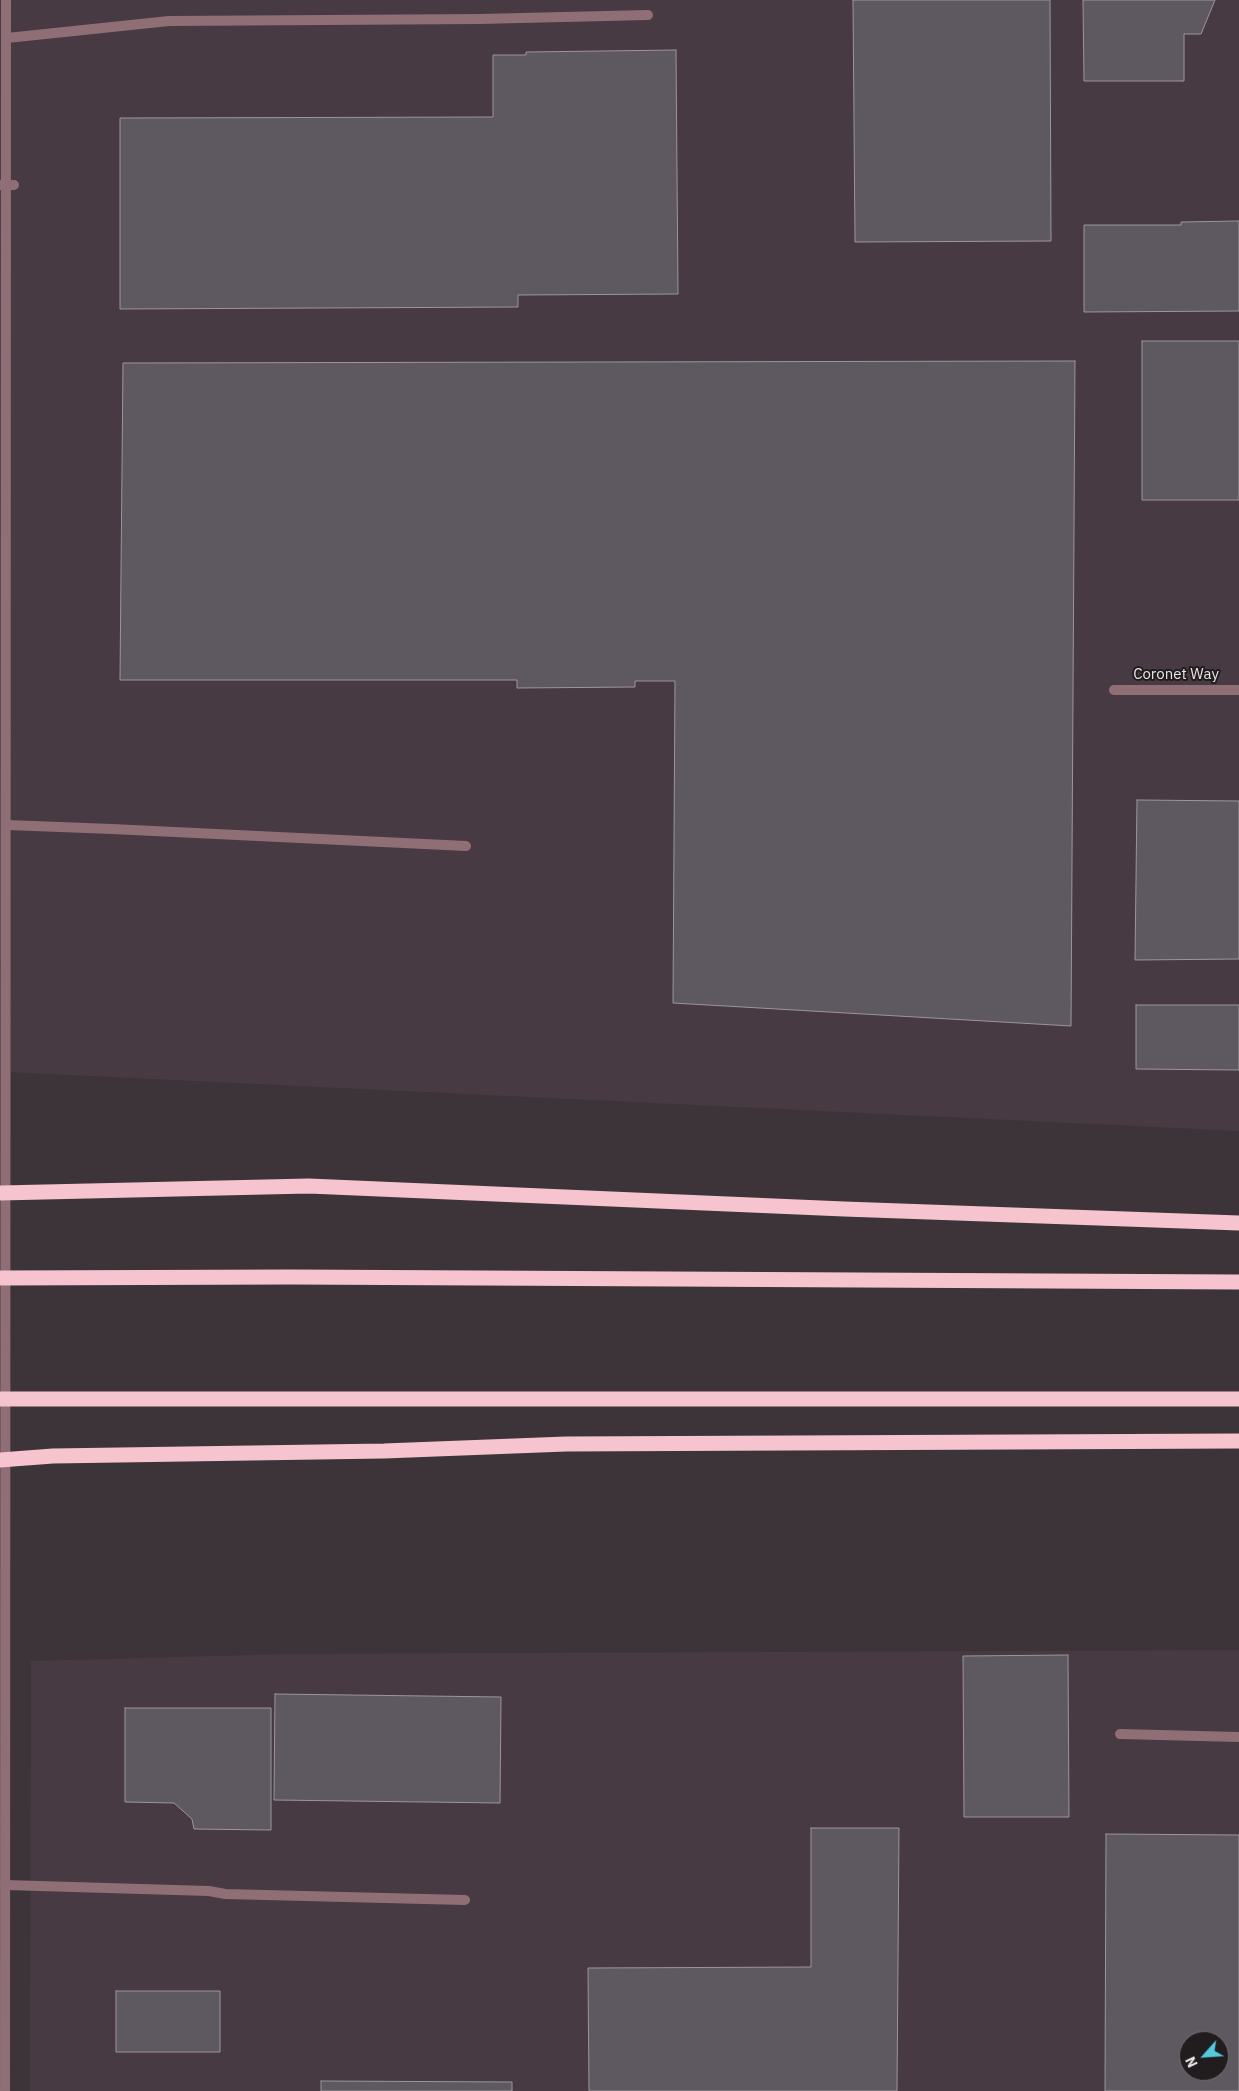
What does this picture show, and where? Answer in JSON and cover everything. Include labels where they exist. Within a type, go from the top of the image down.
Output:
[{"type":"highway","points":[[0,1193],[309,1186],[835,1209],[1239,1223]]},
{"type":"highway","points":[[0,1278],[311,1277],[1239,1282]]},
{"type":"highway","points":[[0,1399],[1239,1399]]},
{"type":"highway","points":[[0,1460],[53,1456],[384,1451],[566,1444],[1239,1441]]},
{"type":"street","points":[[5,2091],[4,959],[7,826],[6,0]]},
{"type":"street","points":[[7,38],[169,21],[480,19],[648,15]]},
{"type":"street","name":"Coronet Way","points":[[1114,690],[1239,690]]},
{"type":"street","points":[[7,826],[112,828],[466,846]]},
{"type":"street","points":[[1120,1734],[1239,1737]]},
{"type":"street","points":[[5,1885],[225,1894],[465,1900]]},
{"type":"shaded area","points":[[0,0],[1239,0],[1239,1131],[7,1072],[7,960],[0,959]]},
{"type":"shaded area","points":[[1239,1650],[1239,2091],[30,2091],[31,1661],[292,1654]]},
{"type":"building","points":[[853,0],[1050,0],[1051,241],[855,242]]},
{"type":"building","points":[[1083,0],[1215,0],[1201,34],[1184,34],[1184,81],[1084,81]]},
{"type":"building","points":[[676,50],[678,294],[518,295],[518,307],[120,309],[120,118],[493,117],[493,55],[526,55],[526,52]]},
{"type":"building","points":[[1239,221],[1239,311],[1084,312],[1084,225],[1181,225],[1181,222]]},
{"type":"building","points":[[1142,341],[1239,341],[1239,500],[1142,500]]},
{"type":"building","points":[[1075,361],[1071,1026],[673,1003],[675,681],[635,681],[635,687],[517,688],[517,680],[120,680],[123,363]]},
{"type":"building","points":[[1137,800],[1239,801],[1239,959],[1135,960]]},
{"type":"building","points":[[1136,1005],[1239,1005],[1239,1070],[1136,1069]]},
{"type":"building","points":[[1068,1655],[1069,1817],[964,1817],[963,1656]]},
{"type":"building","points":[[275,1694],[501,1697],[500,1803],[274,1800]]},
{"type":"building","points":[[125,1708],[271,1708],[271,1830],[194,1829],[192,1819],[174,1803],[125,1802]]},
{"type":"building","points":[[811,1828],[899,1828],[897,2091],[589,2091],[588,1968],[811,1967]]},
{"type":"building","points":[[1106,1834],[1239,1835],[1239,2091],[1105,2091]]},
{"type":"building","points":[[116,1991],[220,1991],[220,2052],[116,2052]]},
{"type":"building","points":[[321,2081],[512,2082],[512,2091],[321,2091]]}]
